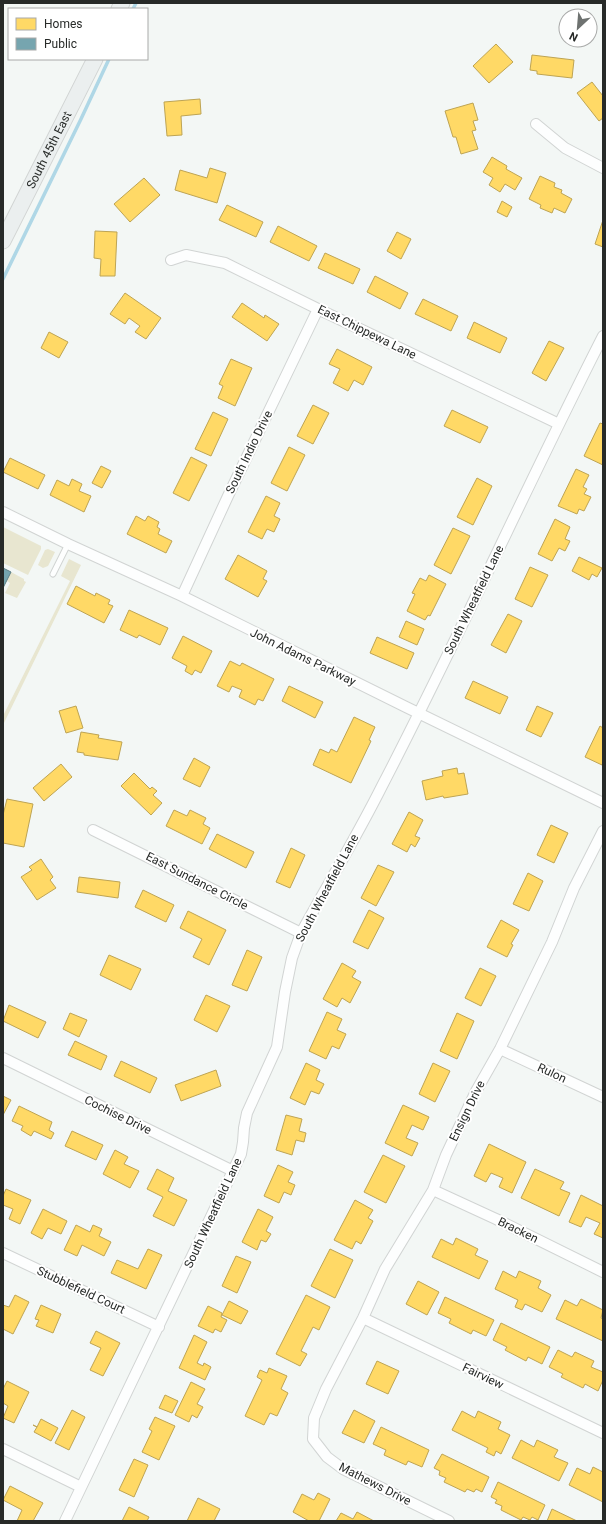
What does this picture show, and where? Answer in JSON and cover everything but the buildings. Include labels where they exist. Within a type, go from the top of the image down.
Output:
[{"type":"main road","name":"South 45th East","points":[[3,241],[94,60]]},
{"type":"street","points":[[536,124],[566,148],[603,168]]},
{"type":"street","name":"East Chippewa Lane","points":[[171,260],[186,255],[225,263],[559,424]]},
{"type":"street","name":"South Indio Drive","points":[[182,596],[318,308]]},
{"type":"street","name":"South Wheatfield Lane","points":[[65,1521],[241,1154],[244,1142],[244,1128],[247,1113],[277,1047],[285,992],[292,958],[301,933],[382,787],[476,598],[559,424],[603,336]]},
{"type":"street","name":"John Adams Parkway","points":[[3,512],[68,544],[182,596],[603,803]]},
{"type":"street","name":"East Sundance Circle","points":[[94,830],[301,933]]},
{"type":"street","name":"Ensign Drive","points":[[326,1389],[363,1318],[385,1269],[433,1190],[446,1155],[552,942],[574,888],[603,830]]},
{"type":"street","name":"Rulon","points":[[500,1049],[603,1097]]},
{"type":"street","name":"Cochise Drive","points":[[3,1058],[233,1171]]},
{"type":"street","name":"Bracken","points":[[433,1190],[496,1218],[603,1272]]},
{"type":"street","name":"Stubblefield Court","points":[[3,1253],[159,1327]]},
{"type":"street","name":"Fairview","points":[[363,1318],[603,1434]]},
{"type":"street","name":"Mathews Drive","points":[[326,1389],[314,1418],[313,1439],[327,1456],[343,1470],[449,1521]]},
{"type":"street","points":[[3,1449],[81,1487]]},
{"type":"lane","points":[[53,574],[68,544]]},
{"type":"shaded area","points":[[3,527],[41,546],[41,549],[28,575],[3,563]]},
{"type":"shaded area","points":[[48,549],[55,552],[48,566],[43,568],[38,565],[45,550]]},
{"type":"shaded area","points":[[69,559],[81,565],[3,725],[3,716],[70,581],[61,576]]},
{"type":"shaded area","points":[[11,572],[24,579],[26,582],[17,598],[5,593],[10,583],[7,581]]},
{"type":"waterway","points":[[134,8],[136,3]]},
{"type":"waterway","points":[[3,279],[109,60]]}]
